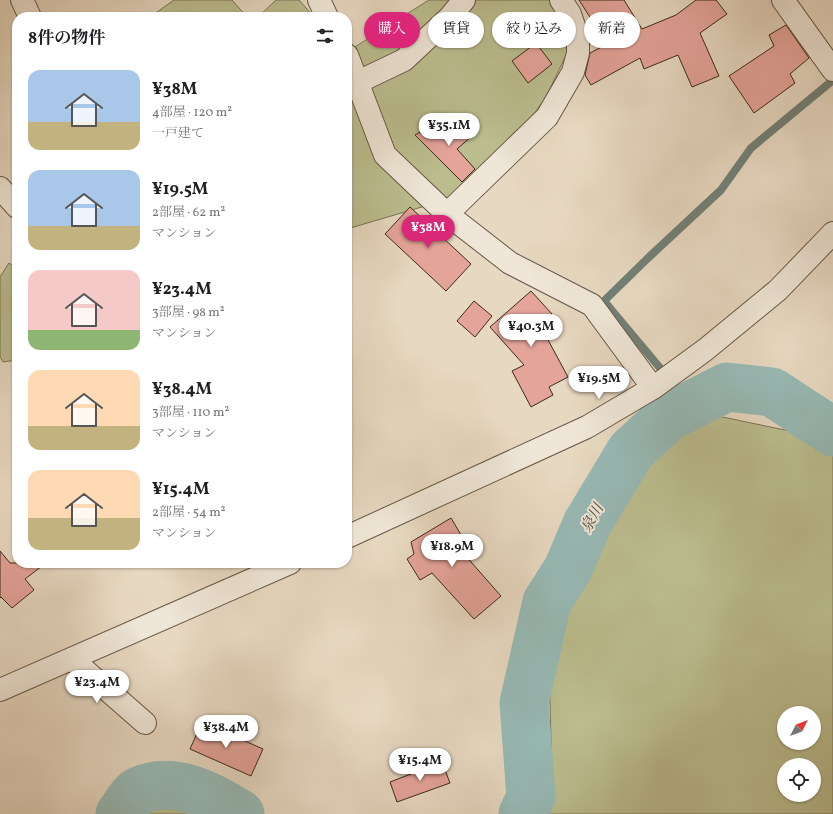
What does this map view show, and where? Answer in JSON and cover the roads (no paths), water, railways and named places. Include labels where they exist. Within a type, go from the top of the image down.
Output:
[{"type":"street","points":[[22,0],[28,12]]},
{"type":"street","points":[[319,0],[325,12]]},
{"type":"street","points":[[358,82],[404,60],[450,16],[464,0]]},
{"type":"street","points":[[447,214],[547,117],[573,72],[578,53],[578,38],[570,14],[561,0]]},
{"type":"street","points":[[783,0],[833,70]]},
{"type":"street","points":[[352,67],[385,155],[447,214],[510,263],[592,305],[654,388]]},
{"type":"street","points":[[0,188],[12,201]]},
{"type":"street","points":[[352,535],[587,427],[654,388],[705,350],[778,290],[833,233]]},
{"type":"street","points":[[0,690],[275,568]]},
{"type":"street","points":[[72,659],[145,723]]},
{"type":"waterway","points":[[691,405],[604,301],[721,190],[751,148],[833,80]]},
{"type":"waterway","name":"泉川","points":[[523,814],[531,797],[524,703],[547,602],[568,569],[587,524],[631,451],[668,417],[727,387],[772,392],[833,432]]},
{"type":"waterway","name":"泉川","points":[[120,814],[131,798],[139,791],[165,785],[179,786],[205,795],[240,814]]}]
